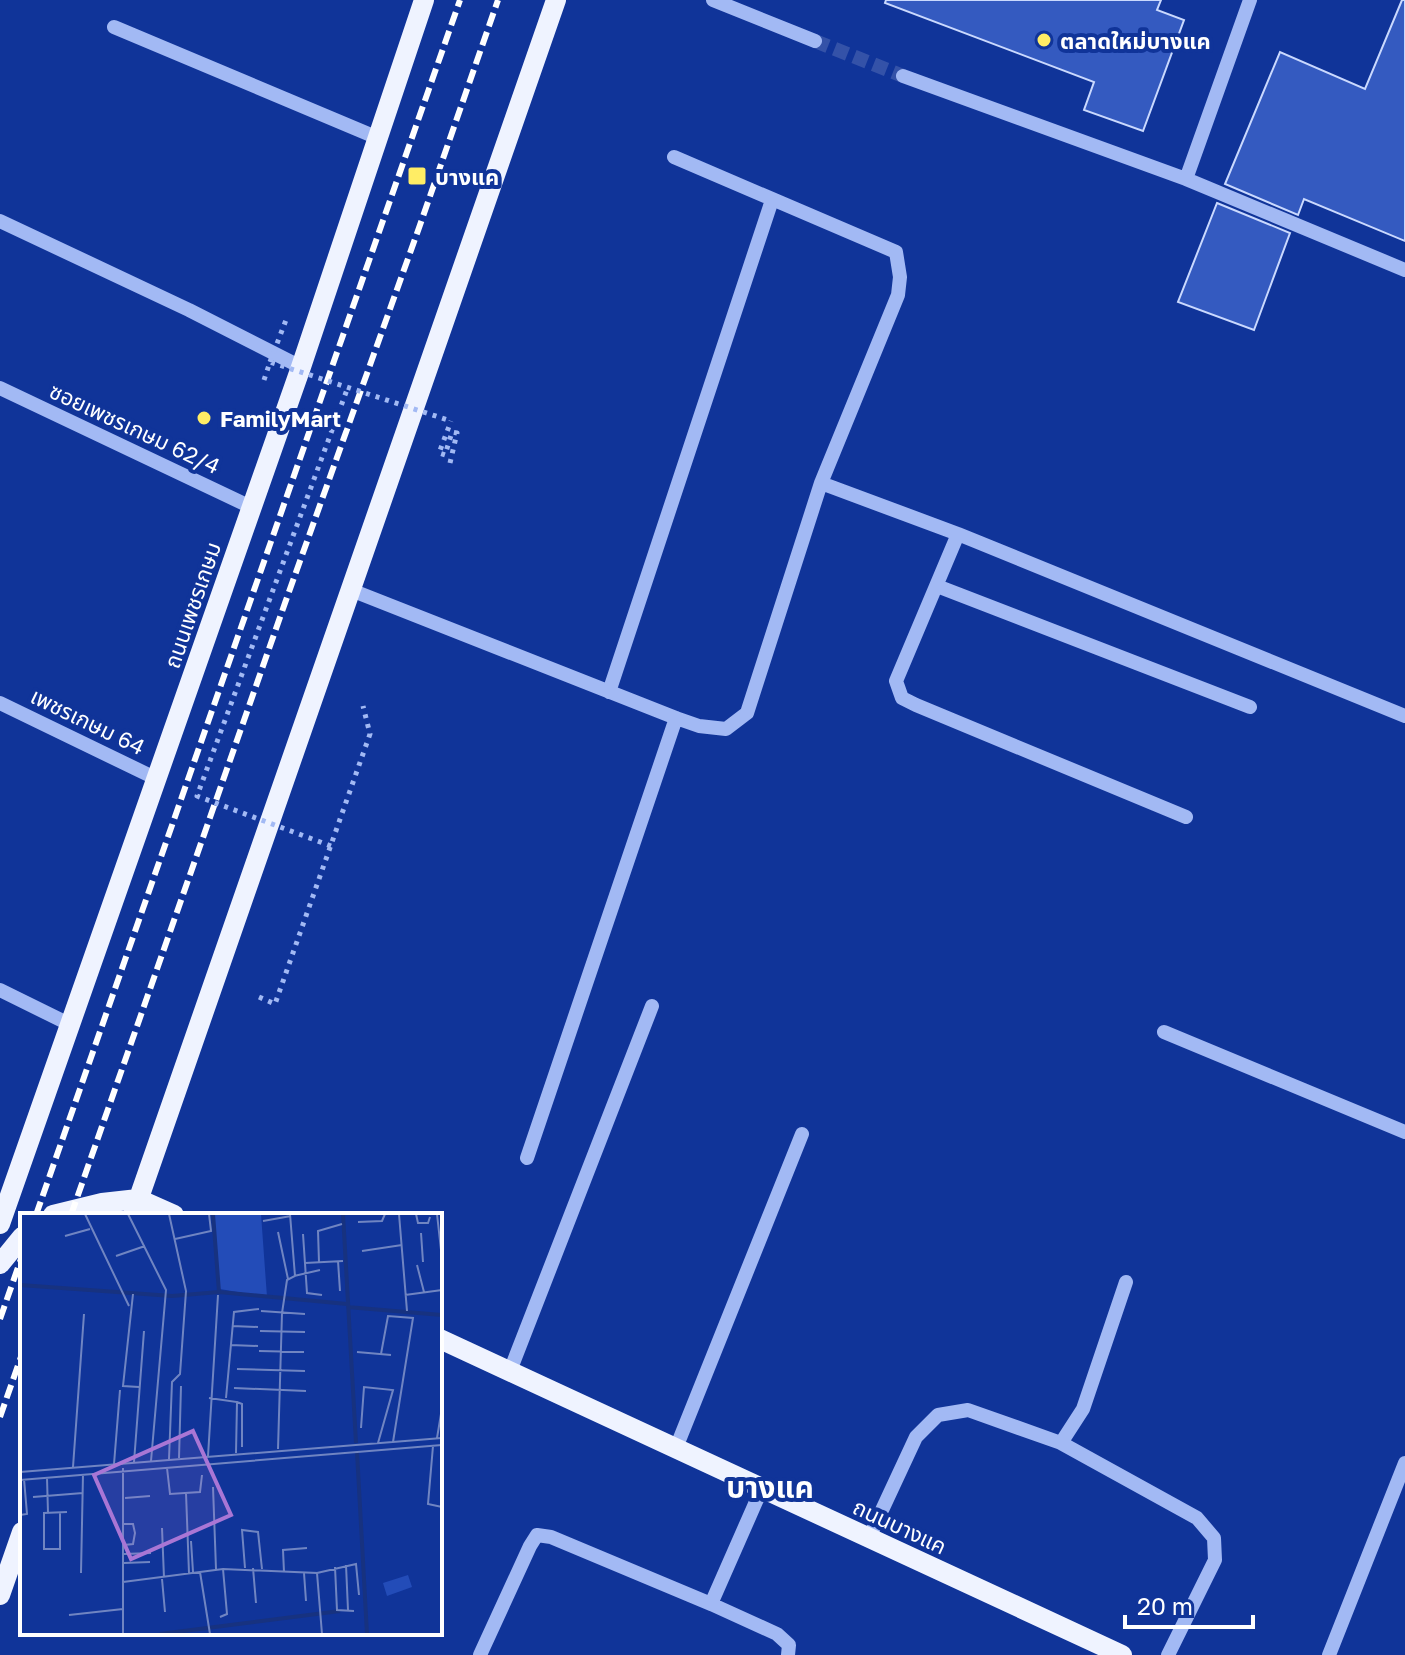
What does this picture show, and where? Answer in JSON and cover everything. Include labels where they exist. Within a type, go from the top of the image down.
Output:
[{"type":"main road","name":"ถนนเพชรเกษม","points":[[0,1224],[301,367],[424,0]]},
{"type":"main road","points":[[136,1207],[556,0]]},
{"type":"main road","points":[[61,1213],[91,1205],[136,1207],[164,1213]]},
{"type":"main road","points":[[0,1264],[20,1239]]},
{"type":"main road","name":"ถนนบางแค","points":[[442,1340],[1122,1655]]},
{"type":"main road","points":[[0,1595],[20,1538]]},
{"type":"street","points":[[713,0],[815,41]]},
{"type":"street","points":[[1186,179],[1250,0]]},
{"type":"street","points":[[114,27],[378,138]]},
{"type":"street","points":[[903,76],[1186,179],[1405,270]]},
{"type":"street","points":[[351,590],[699,726],[726,729],[747,713],[821,483],[898,295],[900,277],[896,252],[674,157]]},
{"type":"street","points":[[609,692],[772,200]]},
{"type":"street","points":[[0,221],[189,310],[301,367]]},
{"type":"street","name":"ซอยเพชรเกษม 62/4","points":[[0,388],[251,507]]},
{"type":"street","points":[[821,483],[958,534],[1405,716]]},
{"type":"street","points":[[958,534],[896,681],[902,698],[1186,817]]},
{"type":"street","points":[[937,586],[1250,707]]},
{"type":"street","name":"เพชรเกษม 64","points":[[0,703],[157,779]]},
{"type":"street","points":[[527,1158],[676,718]]},
{"type":"street","points":[[0,990],[71,1025]]},
{"type":"street","points":[[510,1371],[652,1006]]},
{"type":"street","points":[[1164,1032],[1405,1132]]},
{"type":"street","points":[[676,1448],[802,1134]]},
{"type":"street","points":[[1061,1443],[1083,1409],[1126,1282]]},
{"type":"street","points":[[869,1538],[916,1437],[938,1415],[968,1410],[1061,1443],[1197,1518],[1214,1538],[1215,1560],[1168,1655]]},
{"type":"street","points":[[1329,1655],[1405,1463]]},
{"type":"street","points":[[711,1604],[762,1488]]},
{"type":"street","points":[[480,1655],[537,1535],[551,1537],[777,1634],[789,1645],[788,1655]]},
{"type":"path","points":[[264,380],[286,320]]},
{"type":"path","points":[[270,362],[451,421],[439,453],[445,455],[452,432],[457,433],[450,463]]},
{"type":"path","points":[[331,846],[197,796],[348,387]]},
{"type":"path","points":[[259,997],[275,1004],[370,734],[363,706]]},
{"type":"building","points":[[886,0],[1161,0],[1157,10],[1184,20],[1143,131],[1084,110],[1094,82],[885,3]]},
{"type":"building","points":[[1402,0],[1405,0],[1405,241],[1304,199],[1298,215],[1225,184],[1280,52],[1365,89]]},
{"type":"building","points":[[1217,203],[1290,233],[1254,330],[1178,302]]},
{"type":"tunnel","points":[[815,41],[903,76]]},
{"type":"railway","points":[[37,1213],[460,0]]},
{"type":"railway","points":[[72,1213],[498,0]]},
{"type":"railway","points":[[0,1319],[20,1262]]},
{"type":"railway","points":[[0,1417],[20,1360]]},
{"type":"place","name":"ตลาดใหม่บางแค","points":[[1044,40]]},
{"type":"place","name":"บางแค","points":[[417,176]]},
{"type":"place","name":"FamilyMart","points":[[204,418]]},
{"type":"district","name":"บางแค","points":[[770,1487]]}]
